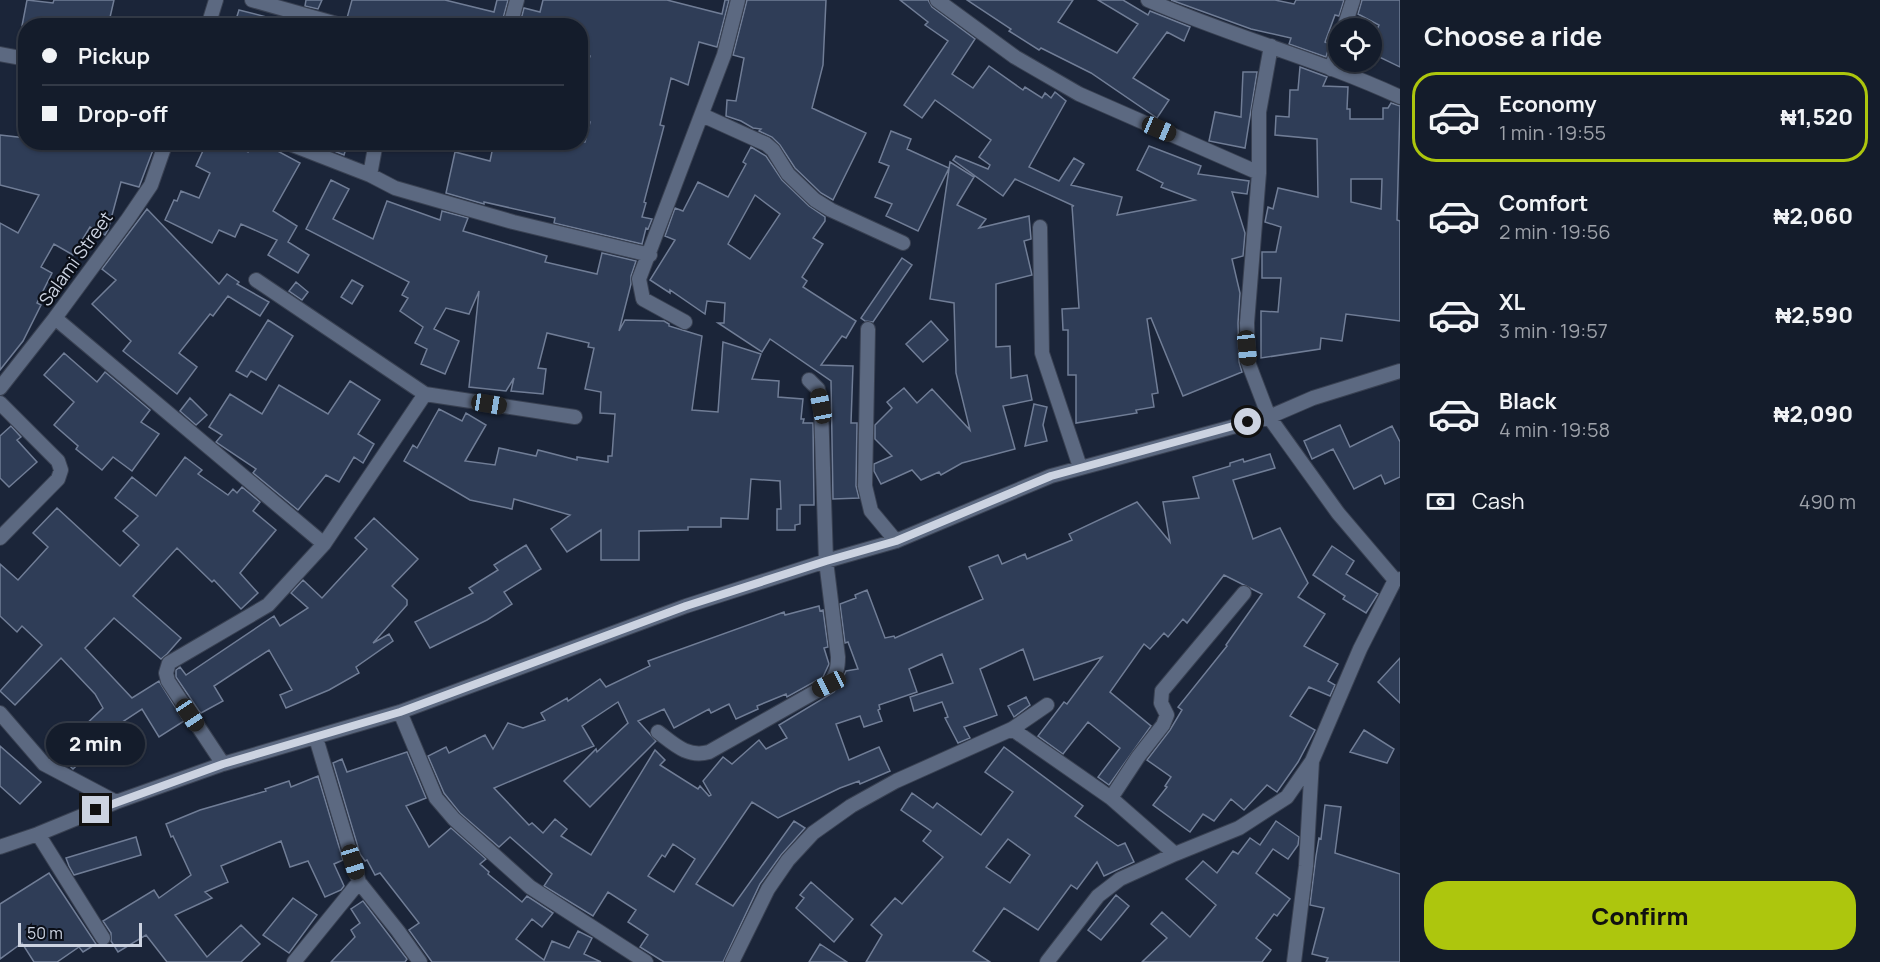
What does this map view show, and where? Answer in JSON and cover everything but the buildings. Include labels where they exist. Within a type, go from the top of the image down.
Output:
[{"type":"street","points":[[210,18],[216,0]]},
{"type":"street","points":[[252,0],[316,18]]},
{"type":"street","points":[[512,18],[517,0]]},
{"type":"street","points":[[685,322],[643,299],[639,279],[724,55],[738,0]]},
{"type":"street","points":[[937,0],[1015,57],[1079,94],[1259,172]]},
{"type":"street","points":[[1148,0],[1328,68]]},
{"type":"street","points":[[1347,18],[1353,0]]},
{"type":"street","points":[[1047,962],[1098,896],[1120,879],[1239,828],[1287,797],[1312,761],[1360,649],[1397,580],[1338,513],[1269,417],[1248,362],[1247,323],[1259,172],[1259,112],[1271,46]]},
{"type":"street","points":[[0,54],[18,57]]},
{"type":"street","points":[[1338,72],[1400,97]]},
{"type":"street","points":[[702,115],[756,139],[773,150],[789,174],[815,200],[831,210],[903,243]]},
{"type":"street","name":"Salami Street","points":[[0,388],[56,318],[151,185],[163,150]]},
{"type":"street","points":[[306,150],[370,175],[394,188],[513,222],[650,255]]},
{"type":"street","points":[[370,175],[375,150]]},
{"type":"street","points":[[1040,227],[1042,354],[1080,467]]},
{"type":"street","points":[[256,280],[425,394],[575,417]]},
{"type":"street","points":[[56,318],[324,544]]},
{"type":"street","points":[[868,329],[865,486],[871,511],[896,541]]},
{"type":"street","points":[[0,847],[223,764],[400,712],[686,606],[896,541],[1051,476],[1269,417],[1313,398],[1400,371]]},
{"type":"street","points":[[658,732],[682,750],[693,754],[709,752],[829,684],[835,676],[838,657],[826,561],[821,406],[818,389],[809,380]]},
{"type":"street","points":[[223,764],[168,681],[166,673],[169,663],[268,605],[324,544],[425,394]]},
{"type":"street","points":[[0,403],[58,461],[61,470],[58,478],[0,538]]},
{"type":"street","points":[[1111,798],[1163,725],[1167,716],[1161,703],[1162,692],[1244,593]]},
{"type":"street","points":[[732,962],[768,889],[788,860],[813,833],[851,806],[896,782],[1012,729],[1047,705]]},
{"type":"street","points":[[400,712],[436,798],[454,819],[530,887],[646,962]]},
{"type":"street","points":[[0,713],[44,764],[116,802]]},
{"type":"street","points":[[1012,729],[1111,798],[1175,854]]},
{"type":"street","points":[[316,738],[359,882],[399,931],[420,962]]},
{"type":"street","points":[[1294,962],[1306,866],[1312,761]]},
{"type":"street","points":[[38,834],[104,938]]},
{"type":"street","points":[[294,962],[359,882]]},
{"type":"route","points":[[96,810],[223,764],[400,712],[686,606],[896,541],[1051,476],[1248,422]]}]
